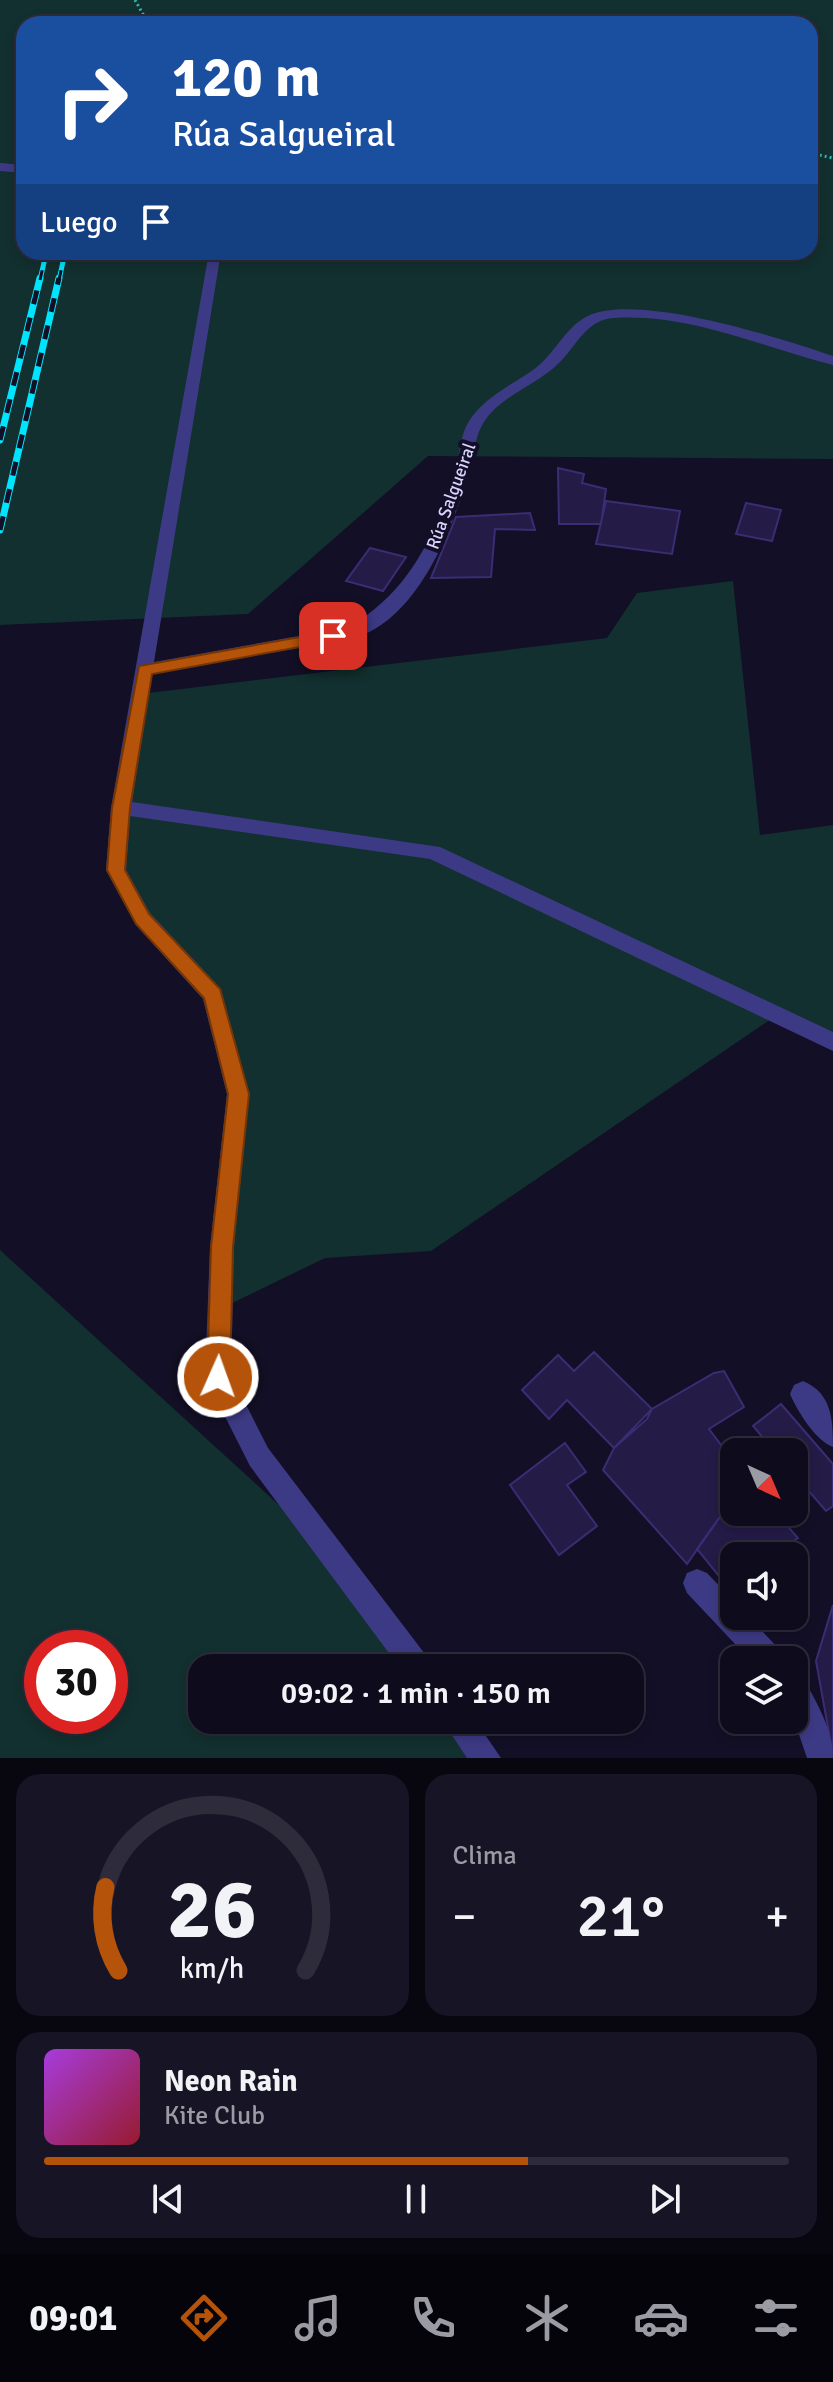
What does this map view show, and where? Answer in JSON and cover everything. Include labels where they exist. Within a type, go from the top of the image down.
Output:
[{"type":"street","points":[[214,260],[121,808],[116,870],[143,919],[213,995],[238,1094],[222,1247],[218,1377],[259,1457],[407,1654]]},
{"type":"street","name":"Rúa Salgueiral","points":[[144,670],[354,632],[383,617],[422,573],[463,469],[477,420],[553,362],[589,320],[612,312],[649,315],[725,329],[833,361]]},
{"type":"street","points":[[121,808],[433,852],[833,1042]]},
{"type":"street","points":[[803,1394],[833,1434]]},
{"type":"street","points":[[697,1583],[757,1646]]},
{"type":"street","points":[[808,1717],[822,1758]]},
{"type":"street","points":[[468,1734],[486,1758]]},
{"type":"green space","points":[[0,0],[833,0],[833,459],[428,456],[248,614],[0,625]]},
{"type":"green space","points":[[733,581],[760,835],[833,825],[833,1033],[777,1015],[431,1251],[325,1258],[220,1309],[238,1094],[213,995],[124,885],[140,694],[607,638],[637,593]]},
{"type":"green space","points":[[0,1250],[326,1548],[407,1654],[188,1654],[188,1734],[468,1734],[486,1758],[0,1758]]},
{"type":"building","points":[[558,468],[584,474],[582,483],[606,489],[601,524],[559,524]]},
{"type":"building","points":[[606,501],[680,511],[672,554],[596,544]]},
{"type":"building","points":[[746,503],[781,510],[772,541],[736,534]]},
{"type":"building","points":[[530,513],[535,530],[495,529],[491,577],[431,578],[456,517]]},
{"type":"building","points":[[370,548],[406,557],[383,591],[346,581]]},
{"type":"building","points":[[594,1352],[652,1409],[614,1448],[567,1400],[549,1419],[522,1390],[558,1355],[574,1371]]},
{"type":"building","points":[[724,1371],[744,1407],[709,1429],[720,1444],[720,1517],[687,1564],[603,1470],[614,1448],[647,1419],[652,1409],[714,1373]]},
{"type":"building","points":[[781,1404],[833,1464],[833,1506],[826,1511],[808,1490],[808,1438],[763,1438],[753,1426]]},
{"type":"building","points":[[565,1443],[586,1472],[567,1485],[597,1526],[559,1555],[510,1485]]},
{"type":"building","points":[[720,1517],[720,1526],[787,1526],[798,1538],[792,1542],[720,1542],[720,1577],[697,1549]]},
{"type":"building","points":[[833,1605],[833,1755],[816,1661]]},
{"type":"railway","points":[[40,280],[45,260]]},
{"type":"railway","points":[[59,280],[63,260]]},
{"type":"railway","points":[[0,440],[40,278]]},
{"type":"railway","points":[[0,530],[59,278]]},
{"type":"route","points":[[218,1377],[222,1247],[238,1094],[213,995],[143,919],[116,870],[121,808],[144,670],[333,636]]}]
